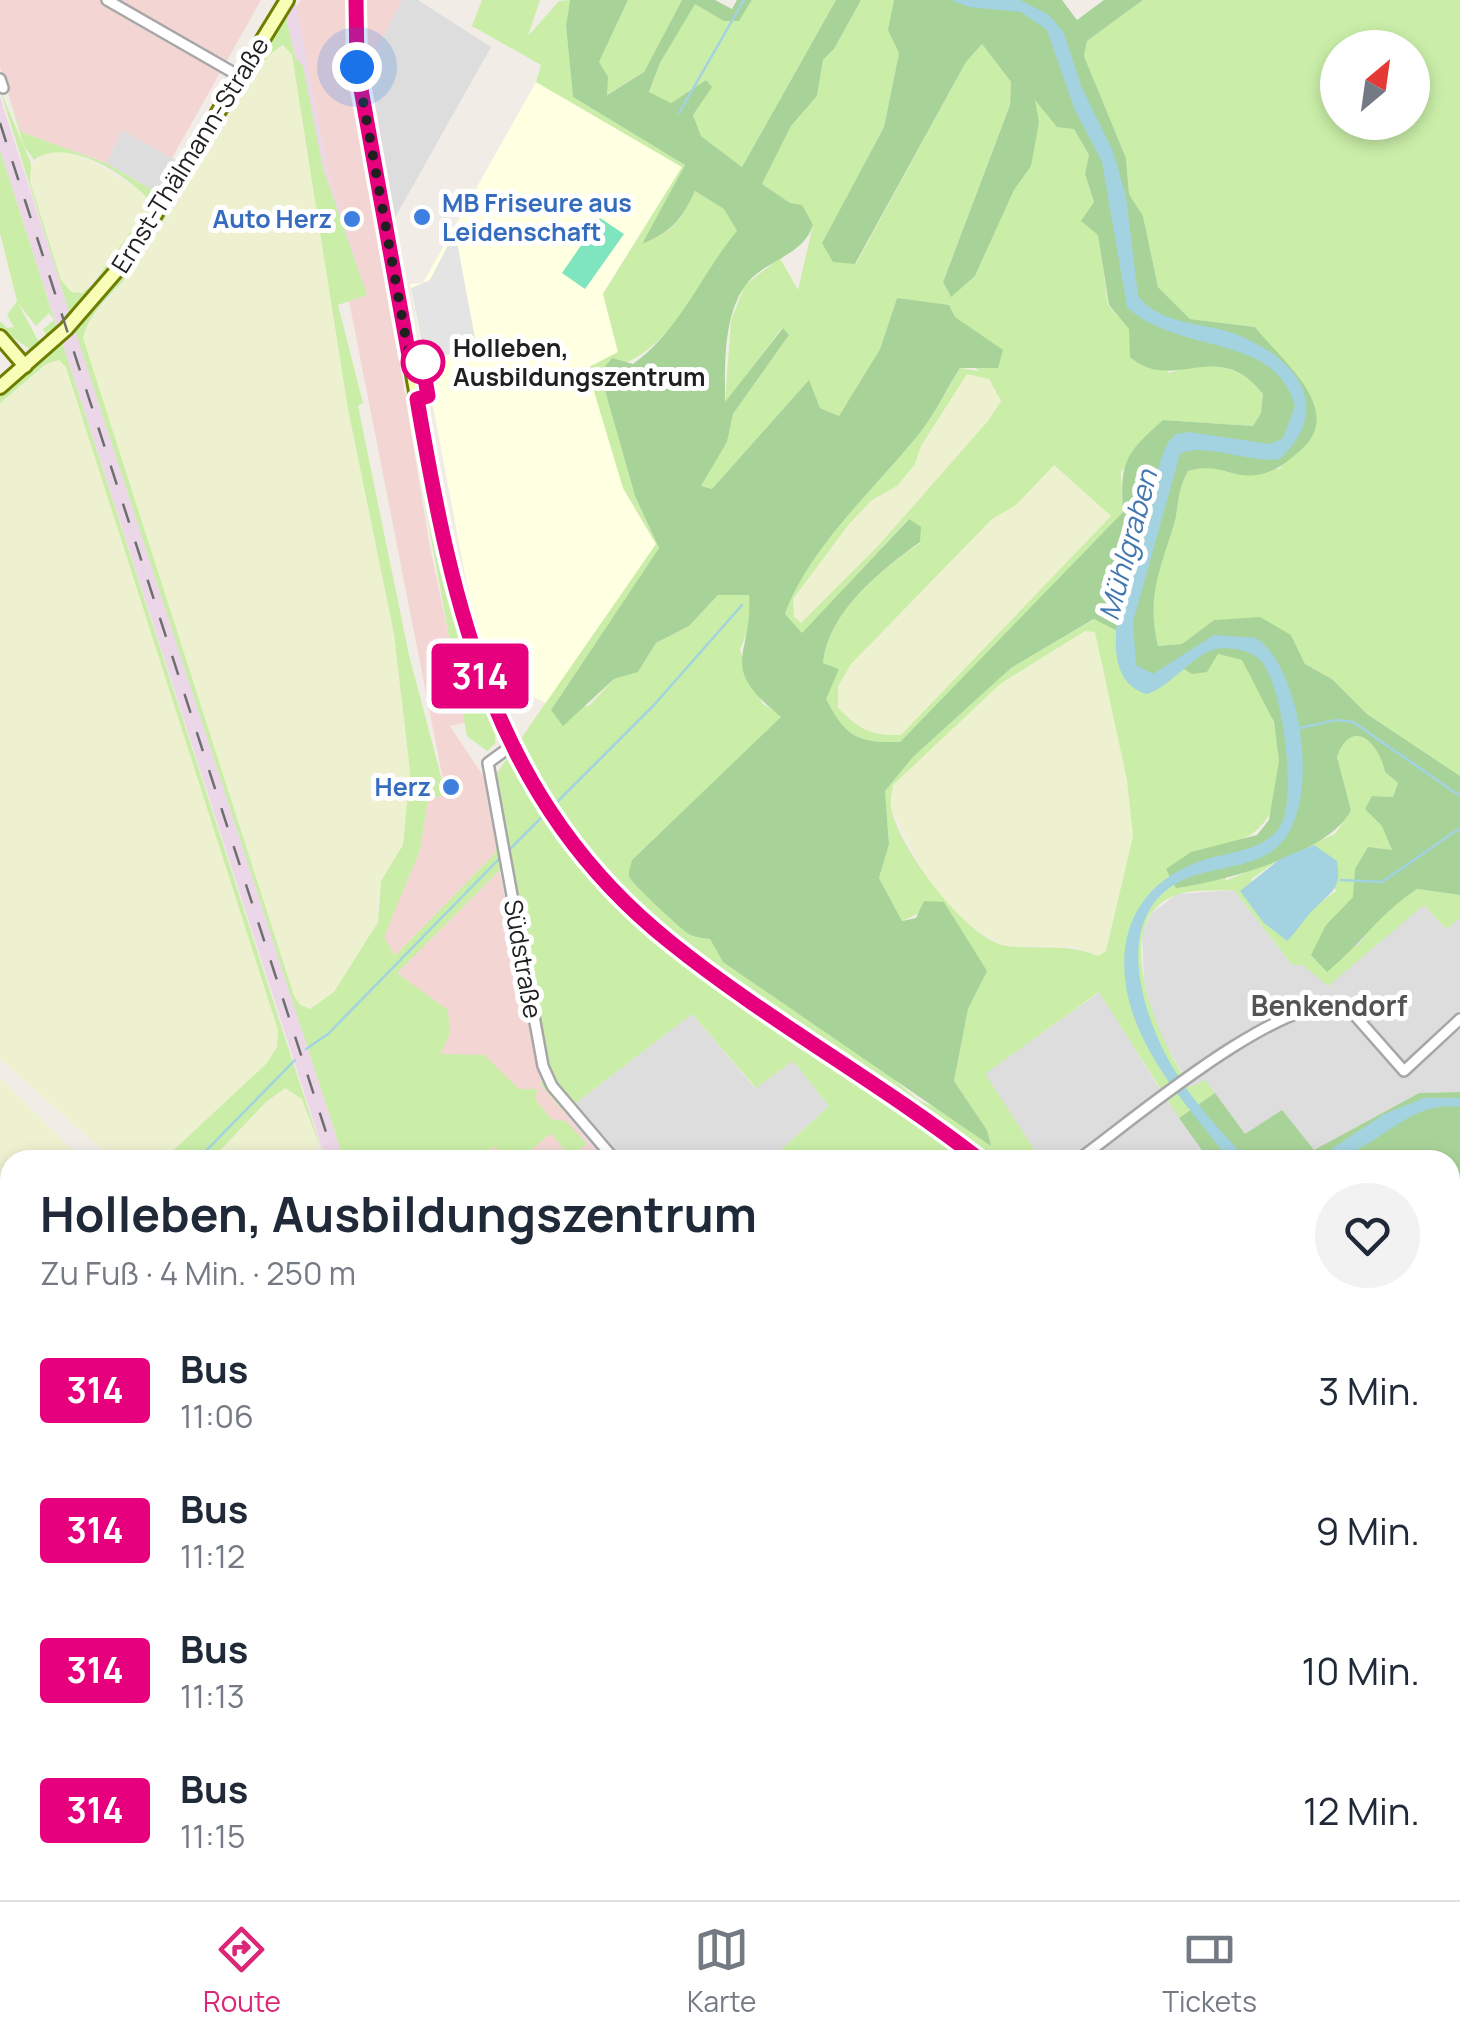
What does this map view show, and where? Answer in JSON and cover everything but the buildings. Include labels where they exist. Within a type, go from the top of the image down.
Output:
[{"type":"main road","name":"Ernst-Thälmann-Straße","points":[[0,387],[66,329],[131,254],[287,0]]},
{"type":"main road","points":[[356,0],[356,50],[363,104],[441,528],[472,654],[510,747],[566,834],[614,892],[670,942],[966,1150]]},
{"type":"main road","points":[[0,336],[25,366]]},
{"type":"street","points":[[106,0],[242,76]]},
{"type":"street","name":"Südstraße","points":[[510,747],[488,763],[543,1066],[552,1086],[606,1150]]},
{"type":"street","points":[[1091,1150],[1164,1096],[1304,1007],[1344,1003],[1404,1071],[1460,1019]]},
{"type":"shaded area","points":[[0,0],[261,0],[172,158],[122,130],[106,163],[21,132],[0,68]]},
{"type":"shaded area","points":[[282,0],[295,0],[329,178],[367,295],[349,301]]},
{"type":"shaded area","points":[[301,0],[402,0],[375,52],[348,48],[430,547],[467,722],[450,726],[483,776],[497,852],[395,956],[383,937],[420,850],[428,799],[446,795],[349,301],[366,294],[329,178],[296,7]]},
{"type":"shaded area","points":[[402,0],[418,0],[491,47],[392,223],[359,47]]},
{"type":"shaded area","points":[[286,45],[292,55],[313,172],[348,409],[394,634],[410,772],[403,844],[379,889],[378,922],[334,992],[310,1009],[300,1005],[294,996],[83,338],[85,327],[129,275],[166,221],[247,83],[270,53]]},
{"type":"shaded area","points":[[536,82],[682,167],[603,293],[618,352],[623,488],[656,544],[548,704],[492,678],[476,633],[410,284],[423,283]]},
{"type":"shaded area","points":[[0,97],[341,1150],[323,1150],[0,150]]},
{"type":"shaded area","points":[[122,130],[185,165],[164,197],[106,163]]},
{"type":"shaded area","points":[[47,152],[64,152],[91,161],[137,189],[151,203],[120,250],[82,293],[71,292],[61,280],[30,182],[30,166]]},
{"type":"shaded area","points":[[457,242],[477,349],[425,359],[411,288],[430,280],[449,243]]},
{"type":"shaded area","points":[[59,360],[66,367],[278,1030],[277,1047],[267,1063],[174,1150],[103,1150],[0,1059],[0,403],[46,364]]},
{"type":"shaded area","points":[[967,374],[989,379],[1001,401],[988,421],[879,545],[801,623],[794,617],[793,599],[849,524],[873,500],[897,486],[915,464],[921,446]]},
{"type":"shaded area","points":[[1053,465],[1111,516],[901,735],[876,736],[860,730],[838,708],[838,686],[851,664],[992,519],[1016,505]]},
{"type":"shaded area","points":[[1085,631],[1095,631],[1127,780],[1133,836],[1106,951],[1098,956],[1077,947],[1003,946],[960,920],[925,875],[891,809],[892,785],[1000,684]]},
{"type":"shaded area","points":[[499,868],[542,1086],[596,1150],[438,1150],[397,973]]},
{"type":"shaded area","points":[[1234,890],[1292,965],[1424,905],[1446,929],[1460,918],[1460,1092],[1419,1093],[1314,1150],[1245,1135],[1191,1087],[1156,1029],[1144,981],[1142,932],[1152,913],[1177,894]]},
{"type":"shaded area","points":[[1100,992],[1164,1096],[1203,1150],[1034,1150],[984,1074]]},
{"type":"shaded area","points":[[692,1014],[755,1088],[793,1061],[829,1106],[781,1150],[596,1150],[564,1112]]},
{"type":"shaded area","points":[[0,1078],[73,1150],[0,1150]]},
{"type":"shaded area","points":[[285,1088],[302,1099],[319,1150],[220,1150],[266,1102]]},
{"type":"green space","points":[[482,0],[540,0],[528,36],[559,1],[570,0],[566,26],[573,97],[685,165],[643,243],[675,224],[695,191],[724,209],[738,231],[665,334],[627,363],[600,372],[635,496],[659,548],[551,710],[589,706],[614,679],[638,672],[656,643],[689,626],[718,595],[749,595],[751,621],[740,650],[762,703],[782,717],[632,860],[654,898],[672,919],[710,939],[724,962],[886,1072],[918,1100],[987,1130],[954,1081],[968,1009],[986,971],[944,902],[902,921],[879,878],[889,843],[885,791],[913,757],[1011,668],[1095,619],[1130,637],[1133,662],[1218,654],[1243,660],[1265,700],[1277,742],[1277,794],[1264,823],[1237,841],[1225,881],[1335,834],[1351,810],[1337,757],[1343,745],[1357,736],[1371,744],[1385,772],[1398,783],[1393,797],[1372,796],[1392,850],[1388,853],[1378,847],[1355,869],[1354,897],[1326,925],[1357,947],[1385,909],[1417,889],[1460,895],[1460,918],[1446,929],[1424,905],[1328,986],[1303,965],[1292,965],[1234,890],[1179,894],[1156,908],[1144,929],[1141,955],[1145,984],[1166,1043],[1191,1087],[1205,1080],[1215,1093],[1179,1118],[1099,992],[985,1074],[1034,1150],[781,1150],[829,1106],[793,1061],[756,1088],[692,1014],[564,1112],[542,1086],[497,773],[656,544],[623,488],[587,368],[618,352],[603,294],[682,167],[536,82],[541,65],[472,26]],"holes":[[[1085,631],[1095,632],[1127,780],[1133,836],[1106,951],[1098,956],[1064,948],[1007,946],[991,940],[954,910],[920,867],[896,825],[891,805],[893,785],[1000,684]],[[1314,845],[1336,891],[1312,909],[1250,880],[1280,859]]]},
{"type":"green space","points":[[570,0],[628,0],[599,62],[608,77],[607,95],[644,72],[682,0],[715,0],[732,9],[737,0],[752,0],[739,21],[724,21],[695,4],[660,63],[649,92],[671,103],[706,80],[712,87],[693,115],[701,136],[742,167],[836,0],[861,0],[834,49],[823,60],[817,96],[791,126],[762,184],[790,203],[802,205],[813,225],[801,244],[753,277],[738,298],[727,342],[725,402],[783,328],[789,335],[733,414],[727,442],[701,486],[712,489],[809,380],[820,408],[839,416],[880,349],[897,298],[949,305],[955,317],[1003,350],[998,368],[960,368],[919,434],[810,565],[785,614],[802,633],[909,519],[921,527],[920,542],[873,580],[845,610],[827,644],[823,663],[839,669],[826,699],[847,730],[863,739],[900,742],[1123,512],[1124,469],[1140,442],[1163,420],[1253,426],[1261,413],[1263,394],[1246,377],[1229,369],[1212,366],[1163,371],[1130,357],[1129,329],[1109,305],[1098,235],[1081,221],[1094,202],[1085,174],[1089,155],[1074,129],[1057,127],[1035,100],[1039,122],[1031,166],[1014,190],[975,276],[951,297],[943,282],[1010,105],[1011,82],[982,44],[966,62],[855,264],[833,262],[822,243],[884,127],[899,53],[888,30],[894,0],[1062,0],[1077,20],[1104,0],[1143,0],[1087,41],[1084,56],[1126,158],[1129,194],[1143,216],[1158,287],[1190,319],[1255,327],[1304,385],[1317,417],[1314,434],[1302,449],[1270,472],[1247,476],[1209,468],[1188,471],[1156,587],[1158,646],[1182,644],[1214,620],[1260,617],[1291,635],[1305,664],[1332,679],[1367,714],[1460,776],[1460,895],[1417,889],[1327,972],[1311,955],[1326,925],[1353,897],[1355,869],[1368,847],[1392,850],[1382,826],[1365,809],[1372,796],[1393,797],[1398,783],[1385,772],[1371,744],[1357,736],[1343,745],[1337,757],[1351,810],[1340,825],[1322,839],[1273,863],[1176,888],[1166,869],[1191,852],[1257,835],[1269,820],[1279,761],[1274,722],[1242,660],[1218,654],[1207,672],[1192,674],[1174,663],[1158,674],[1145,676],[1133,662],[1129,637],[1094,619],[1011,668],[913,757],[885,791],[889,844],[879,878],[902,921],[916,918],[924,901],[944,902],[987,971],[968,1009],[954,1081],[987,1130],[991,1146],[723,962],[710,939],[688,934],[645,895],[629,876],[632,860],[781,717],[749,685],[743,672],[749,595],[718,595],[689,626],[656,643],[638,672],[614,679],[563,726],[551,710],[659,548],[635,496],[600,373],[612,358],[633,364],[664,336],[737,231],[724,209],[695,191],[674,224],[642,244],[685,165],[573,97],[566,26]]},
{"type":"green space","points":[[628,0],[682,0],[644,72],[606,95],[599,62]]},
{"type":"green space","points":[[752,0],[836,0],[742,167],[701,136],[693,115],[711,87],[706,80],[671,103],[649,93],[660,63],[695,3],[724,20],[739,21]]},
{"type":"green space","points":[[861,0],[894,0],[889,30],[899,53],[884,127],[822,243],[856,264],[966,62],[982,44],[1011,82],[1010,105],[943,281],[950,296],[975,276],[1014,190],[1031,166],[1034,98],[1074,129],[1089,155],[1085,174],[1094,202],[1108,305],[1169,373],[1220,367],[1243,376],[1263,394],[1261,413],[1253,426],[1163,420],[1121,472],[1123,512],[900,742],[863,739],[847,729],[825,698],[839,669],[823,663],[827,644],[845,610],[873,580],[920,543],[908,519],[802,634],[785,614],[810,565],[919,434],[960,368],[979,371],[897,298],[880,349],[839,416],[820,408],[808,381],[712,489],[700,486],[727,442],[733,414],[789,335],[782,328],[725,403],[731,320],[745,285],[780,258],[798,290],[813,225],[762,184],[791,126],[817,96],[823,60],[834,49]],"holes":[[[967,374],[989,379],[1001,401],[988,421],[879,545],[801,623],[794,617],[793,599],[849,524],[872,500],[897,486],[915,464],[921,446]],[[1054,465],[1111,516],[901,735],[873,732],[852,721],[838,708],[838,686],[851,664],[992,519],[1016,505]]]},
{"type":"green space","points":[[1143,0],[1460,0],[1460,776],[1367,714],[1332,679],[1305,664],[1291,635],[1214,620],[1182,644],[1158,646],[1153,615],[1155,588],[1188,471],[1212,468],[1254,472],[1281,468],[1270,346],[1255,327],[1190,319],[1158,287],[1143,216],[1129,194],[1126,158],[1084,56],[1087,41]]},
{"type":"green space","points":[[286,18],[295,57],[303,66],[323,168],[367,295],[338,305],[363,403],[358,406],[409,655],[446,795],[428,799],[420,850],[384,937],[395,956],[496,852],[496,831],[503,867],[397,973],[448,1010],[450,1034],[440,1054],[484,1055],[519,1089],[538,1089],[535,1099],[551,1119],[566,1121],[587,1144],[578,1150],[564,1150],[551,1133],[531,1150],[341,1150],[74,327],[148,237],[278,22]],"holes":[[[283,45],[292,55],[348,409],[394,634],[410,771],[403,845],[381,881],[378,922],[334,992],[310,1009],[300,1005],[294,996],[83,338],[98,308],[138,263],[249,80]]]},
{"type":"green space","points":[[6,88],[21,132],[106,163],[164,197],[125,255],[71,318],[0,90],[31,163],[30,182],[61,280],[71,292],[82,293],[93,284],[151,203],[129,181],[97,162],[63,152],[34,160],[24,146]]},
{"type":"green space","points":[[0,150],[58,331],[47,337],[43,329],[54,320],[49,313],[36,326],[18,303],[40,344],[30,349],[0,329],[0,321],[7,328],[14,327],[7,315],[17,301],[0,233]]},
{"type":"green space","points":[[600,218],[624,234],[585,289],[562,273]]},
{"type":"green space","points":[[61,339],[322,1150],[302,1099],[285,1088],[266,1102],[220,1150],[174,1150],[267,1063],[277,1047],[278,1030],[66,367],[59,360],[46,364],[0,403],[0,390]]},
{"type":"green space","points":[[409,393],[453,606],[496,729],[495,744],[487,751],[467,736],[405,394]]},
{"type":"green space","points":[[1460,1092],[1460,1150],[1314,1150],[1419,1093]]},
{"type":"green space","points":[[1215,1093],[1245,1134],[1282,1110],[1314,1150],[1202,1150],[1179,1118]]},
{"type":"water","points":[[951,0],[1020,0],[1049,15],[1064,33],[1081,86],[1113,151],[1126,197],[1138,296],[1171,318],[1225,331],[1259,345],[1291,371],[1306,403],[1305,421],[1280,459],[1200,450],[1180,454],[1133,622],[1136,665],[1153,674],[1214,635],[1256,638],[1272,654],[1286,678],[1295,708],[1303,773],[1291,829],[1264,856],[1195,875],[1169,888],[1152,906],[1142,927],[1138,951],[1145,1003],[1164,1051],[1190,1094],[1238,1150],[1221,1150],[1149,1050],[1128,995],[1126,941],[1134,917],[1148,895],[1170,876],[1198,862],[1258,845],[1277,831],[1283,820],[1288,785],[1285,736],[1275,689],[1259,659],[1242,650],[1223,648],[1203,654],[1147,694],[1128,683],[1119,665],[1118,614],[1168,442],[1176,434],[1189,432],[1270,444],[1283,438],[1295,406],[1284,383],[1268,366],[1224,347],[1173,333],[1127,307],[1102,162],[1074,108],[1047,30],[1021,12],[969,7]]},
{"type":"water","points":[[1314,845],[1337,861],[1337,884],[1287,941],[1263,922],[1240,891],[1280,859]]},
{"type":"water","points":[[1424,1098],[1460,1098],[1460,1107],[1421,1112],[1357,1150],[1330,1150],[1384,1114]]},
{"type":"waterway","points":[[679,113],[744,0]]},
{"type":"waterway","points":[[558,801],[654,705],[742,605]]},
{"type":"waterway","points":[[1296,729],[1336,720],[1353,722],[1460,796]]},
{"type":"waterway","points":[[510,849],[541,818]]},
{"type":"waterway","points":[[1341,880],[1382,882],[1460,828]]},
{"type":"waterway","points":[[306,1049],[328,1034],[499,859]]},
{"type":"waterway","points":[[207,1150],[295,1060]]},
{"type":"railway","points":[[0,123],[332,1150]]},
{"type":"bus line","name":"314","points":[[356,0],[357,67],[409,356],[421,355],[428,386],[428,396],[417,399],[441,528],[468,642],[510,747],[566,834],[614,892],[670,942],[967,1150]]},
{"type":"place","name":"MB Friseure aus Leidenschaft","points":[[422,217]]},
{"type":"place","name":"Auto Herz","points":[[352,219]]},
{"type":"place","name":"Holleben, Ausbildungszentrum","points":[[423,362]]},
{"type":"place","name":"Herz","points":[[451,787]]},
{"type":"district","name":"Benkendorf","points":[[1329,1006]]},
{"type":"route","points":[[357,67],[409,356],[423,362]]},
{"type":"water label","name":"Mühlgraben","points":[[1128,545]]}]
